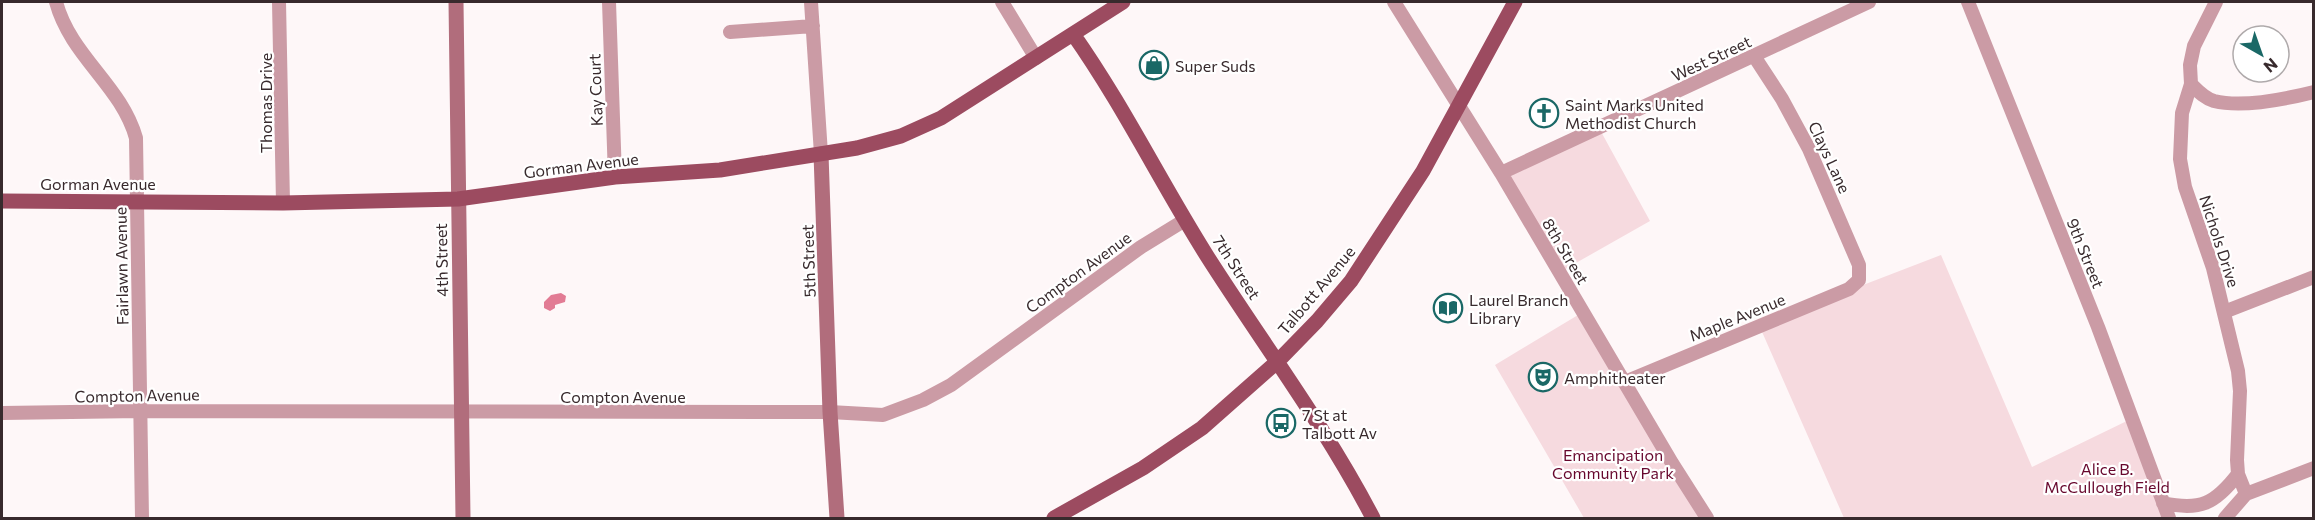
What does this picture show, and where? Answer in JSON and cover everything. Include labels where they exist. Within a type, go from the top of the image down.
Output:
[{"type":"main road","name":"Gorman Avenue","points":[[2,201],[283,204],[458,199],[615,177],[720,170],[821,154],[878,143],[917,130],[964,105],[1123,2]]},
{"type":"main road","name":"Talbott Avenue","points":[[1054,519],[1171,451],[1230,405],[1278,361],[1351,281],[1410,191],[1515,2]]},
{"type":"main road","name":"7th Street","points":[[1073,34],[1095,65],[1185,220],[1323,430],[1373,519]]},
{"type":"street","name":"Fairlawn Avenue","points":[[56,2],[60,17],[74,44],[112,92],[133,126],[136,138],[142,519]]},
{"type":"street","name":"Thomas Drive","points":[[279,2],[283,204]]},
{"type":"street","name":"4th Street","points":[[456,2],[463,519]]},
{"type":"street","name":"Kay Court","points":[[609,2],[615,177]]},
{"type":"street","name":"5th Street","points":[[812,2],[821,154],[830,412],[837,519]]},
{"type":"street","points":[[1002,2],[1036,58]]},
{"type":"street","name":"8th Street","points":[[1394,2],[1501,173],[1707,519]]},
{"type":"street","name":"West Street","points":[[1501,173],[1869,2]]},
{"type":"street","name":"9th Street","points":[[1968,2],[2102,338],[2169,519]]},
{"type":"street","name":"Nichols Drive","points":[[2216,2],[2194,46],[2190,65],[2191,84],[2182,113],[2180,159],[2185,187],[2213,268],[2238,370],[2240,391],[2236,450],[2238,474],[2246,494]]},
{"type":"street","points":[[730,32],[813,26]]},
{"type":"street","name":"Clays Lane","points":[[1754,56],[1798,126],[1820,170],[1859,265],[1859,280]]},
{"type":"street","points":[[2191,84],[2212,100],[2229,103],[2292,97],[2313,92]]},
{"type":"street","name":"Compton Avenue","points":[[2,413],[140,411],[883,414],[923,400],[951,385],[1141,246],[1185,220]]},
{"type":"street","points":[[2224,312],[2313,277]]},
{"type":"street","name":"Maple Avenue","points":[[1625,382],[1849,290],[1859,280]]},
{"type":"street","points":[[2225,519],[2246,494],[2313,468]]},
{"type":"street","points":[[2163,503],[2194,507],[2206,504],[2227,489],[2238,474]]},
{"type":"green space","points":[[1599,128],[1650,221],[1560,272],[1501,173]]},
{"type":"green space","name":"Alice B. McCullough Field","points":[[1941,255],[2032,467],[2133,418],[2170,518],[1844,518],[1759,325]]},
{"type":"green space","name":"Emancipation Community Park","points":[[1583,312],[1708,518],[1584,518],[1495,365]]},
{"type":"shaded area","points":[[561,293],[566,296],[565,302],[555,305],[555,308],[550,311],[544,308],[544,302],[551,295]]},
{"type":"place","name":"Super Suds","points":[[1154,65]]},
{"type":"place","name":"Saint Marks United Methodist Church","points":[[1544,113]]},
{"type":"place","name":"Laurel Branch Library","points":[[1448,308]]},
{"type":"place","name":"Amphitheater","points":[[1543,377]]},
{"type":"place","name":"7 St at Talbott Av","points":[[1281,423]]}]
